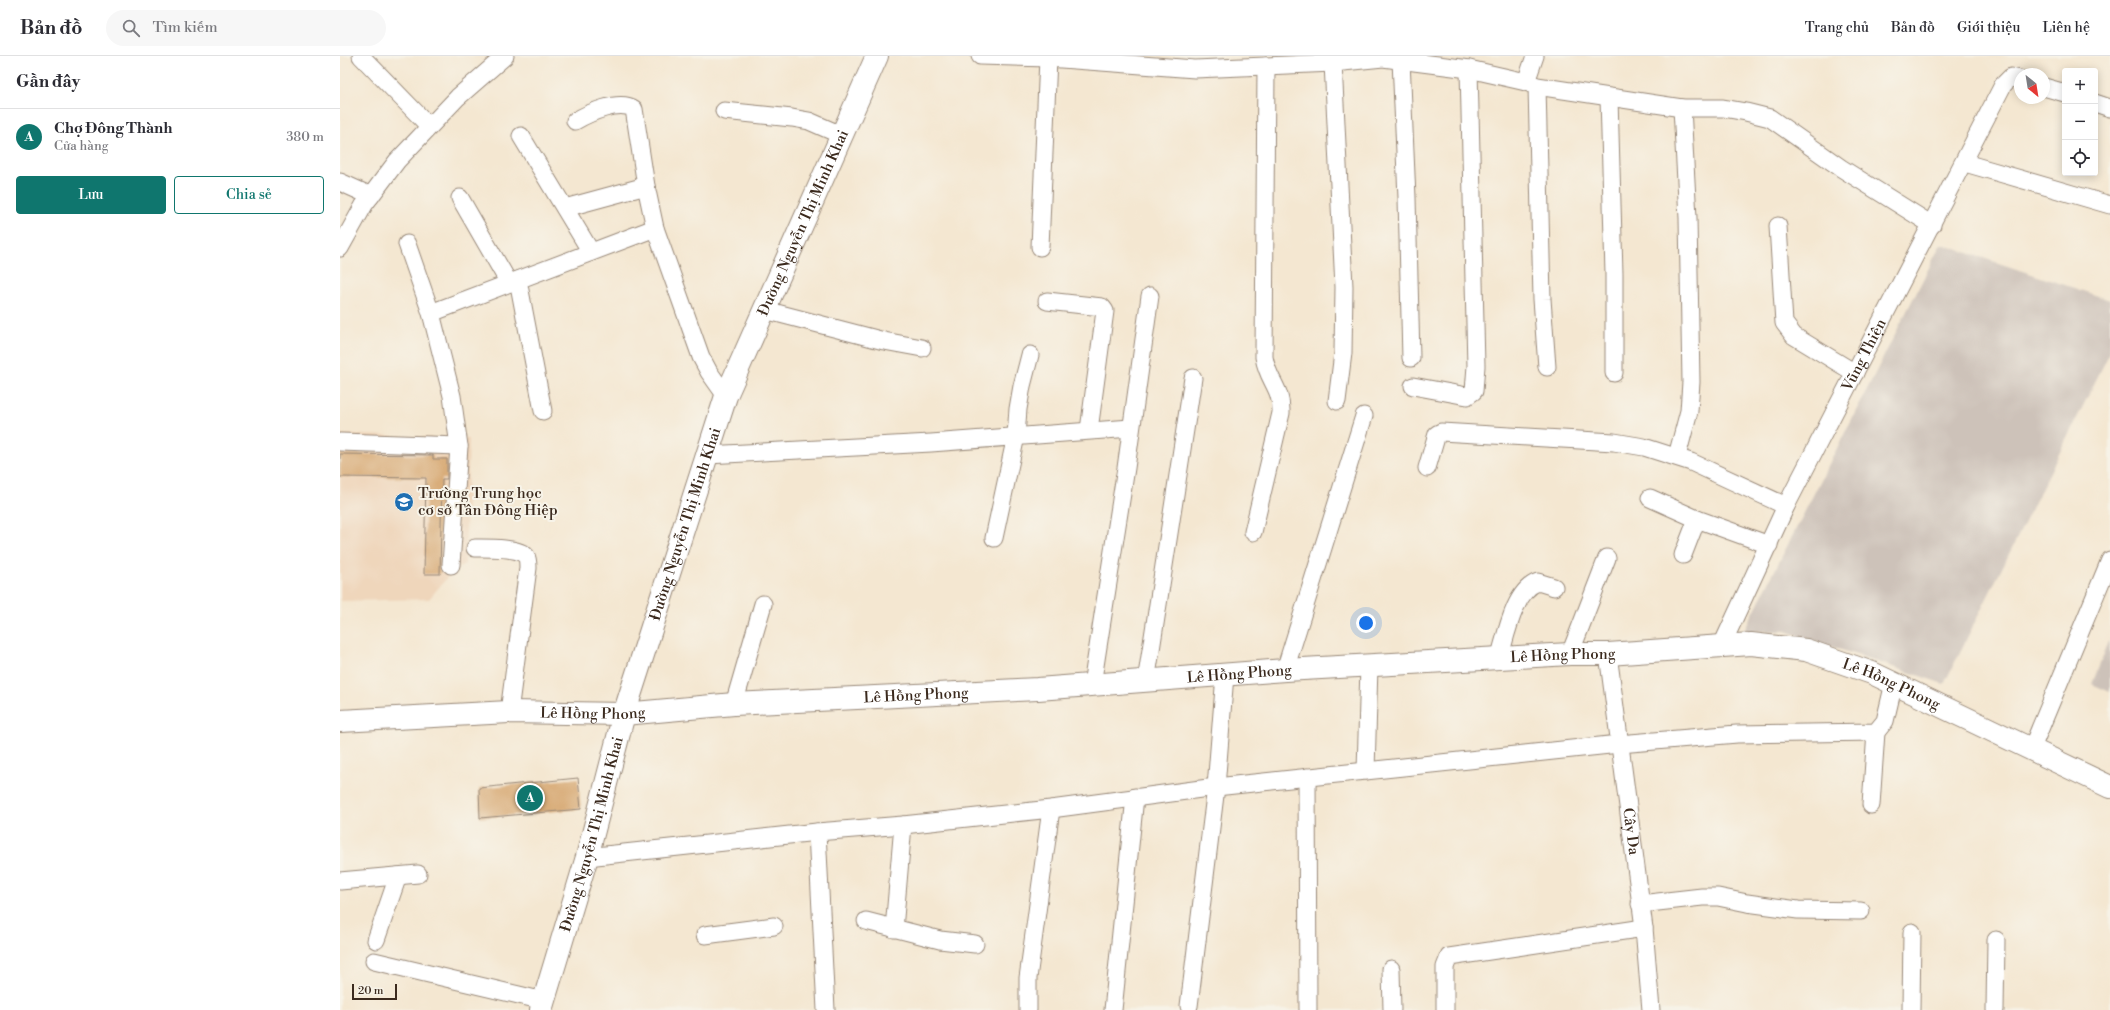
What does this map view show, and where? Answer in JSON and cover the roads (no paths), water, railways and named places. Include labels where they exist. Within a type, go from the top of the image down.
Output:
[{"type":"main road","name":"Đường Nguyễn Thị Minh Khai","points":[[542,1006],[587,857],[624,714],[726,396],[877,56]]},
{"type":"main road","name":"Lê Hồng Phong","points":[[340,721],[509,712],[624,714],[734,704],[1146,682],[1284,670],[1570,654],[1608,654],[1750,644],[1806,650],[1848,663],[2032,748],[2110,787]]},
{"type":"street","points":[[361,56],[429,126]]},
{"type":"street","points":[[340,248],[371,196],[397,161],[458,97],[505,56]]},
{"type":"street","points":[[980,56],[1048,58],[1195,69],[1266,66],[1291,61],[1333,63],[1371,59],[1401,60],[1469,69],[1531,84],[1609,98],[1682,108],[1723,108],[1746,112],[1770,118],[1841,168],[1932,225]]},
{"type":"street","points":[[1536,56],[1531,84],[1547,367]]},
{"type":"street","points":[[1040,247],[1048,58]]},
{"type":"street","points":[[1401,60],[1407,198],[1411,358]]},
{"type":"street","points":[[1333,63],[1344,301],[1343,353],[1337,401]]},
{"type":"street","points":[[1253,532],[1281,413],[1282,399],[1279,391],[1266,371],[1264,357],[1266,66]]},
{"type":"street","points":[[1413,386],[1467,396],[1474,391],[1476,366],[1474,216],[1469,69]]},
{"type":"street","name":"Vũng Thiện","points":[[1722,645],[1786,506],[1965,163],[2003,86],[2011,77],[2014,78]]},
{"type":"street","points":[[2050,89],[2062,92]]},
{"type":"street","points":[[1609,98],[1614,274],[1614,373]]},
{"type":"street","points":[[2098,104],[2110,108]]},
{"type":"street","points":[[575,121],[601,109],[621,105],[634,109],[646,186],[655,228],[701,357],[708,372],[726,396]]},
{"type":"street","points":[[1677,456],[1689,411],[1691,382],[1688,218],[1682,108]]},
{"type":"street","points":[[724,111],[809,121],[841,135]]},
{"type":"street","points":[[521,136],[591,252]]},
{"type":"street","points":[[1965,163],[2110,205]]},
{"type":"street","points":[[340,182],[371,196]]},
{"type":"street","points":[[565,208],[646,186]]},
{"type":"street","points":[[460,198],[513,281],[543,411]]},
{"type":"street","points":[[1778,226],[1784,322],[1794,336],[1856,373]]},
{"type":"street","points":[[431,313],[655,228]]},
{"type":"street","points":[[407,244],[431,313],[452,396],[459,446],[451,565]]},
{"type":"street","points":[[1092,685],[1126,468],[1130,428],[1150,296]]},
{"type":"street","points":[[1047,301],[1094,305],[1102,307],[1105,311],[1089,430]]},
{"type":"street","points":[[765,310],[884,341],[922,348]]},
{"type":"street","points":[[994,538],[1016,436],[1018,409],[1030,354]]},
{"type":"street","points":[[1146,682],[1193,378]]},
{"type":"street","points":[[1284,670],[1364,416]]},
{"type":"street","points":[[707,455],[931,442],[1130,428]]},
{"type":"street","points":[[1427,468],[1435,439],[1437,434],[1441,432],[1614,442],[1644,447],[1677,456],[1786,506]]},
{"type":"street","points":[[340,442],[459,446]]},
{"type":"street","points":[[1650,498],[1697,519],[1769,545]]},
{"type":"street","points":[[1683,555],[1697,519]]},
{"type":"street","points":[[475,548],[500,548],[523,553],[527,557],[528,568],[509,712]]},
{"type":"street","points":[[1570,654],[1608,558]]},
{"type":"street","points":[[2032,748],[2110,560]]},
{"type":"street","points":[[1499,659],[1512,616],[1526,589],[1538,582],[1554,587]]},
{"type":"street","points":[[734,704],[763,604]]},
{"type":"street","name":"Cây Da","points":[[1608,654],[1644,928],[1651,1010]]},
{"type":"street","points":[[1366,771],[1369,666]]},
{"type":"street","points":[[1189,1006],[1216,787],[1225,675]]},
{"type":"street","points":[[1871,805],[1876,732],[1885,721],[1894,683]]},
{"type":"street","points":[[587,857],[817,832],[903,825],[1051,809],[1216,787],[1619,744],[1737,734],[1876,732]]},
{"type":"street","points":[[1307,777],[1308,1010]]},
{"type":"street","points":[[1113,1010],[1136,797]]},
{"type":"street","points":[[1028,1010],[1028,978],[1051,809]]},
{"type":"street","points":[[894,929],[903,825]]},
{"type":"street","points":[[817,832],[826,1010]]},
{"type":"street","points":[[340,881],[418,874]]},
{"type":"street","points":[[376,940],[398,876]]},
{"type":"street","points":[[1640,904],[1702,896],[1718,897],[1798,910],[1861,911]]},
{"type":"street","points":[[866,920],[894,929],[940,940],[975,944]]},
{"type":"street","points":[[705,935],[774,926]]},
{"type":"street","points":[[1445,1010],[1445,967],[1449,956],[1644,928]]},
{"type":"street","points":[[1911,1010],[1912,932]]},
{"type":"street","points":[[1995,1010],[1996,940]]},
{"type":"street","points":[[374,961],[542,1006]]},
{"type":"street","points":[[1391,969],[1392,1010]]},
{"type":"place","name":"Trường Trung học cơ sở Tân Đông Hiệp","points":[[404,502]]},
{"type":"place","name":"Chợ Đông Thành","points":[[530,798]]}]
